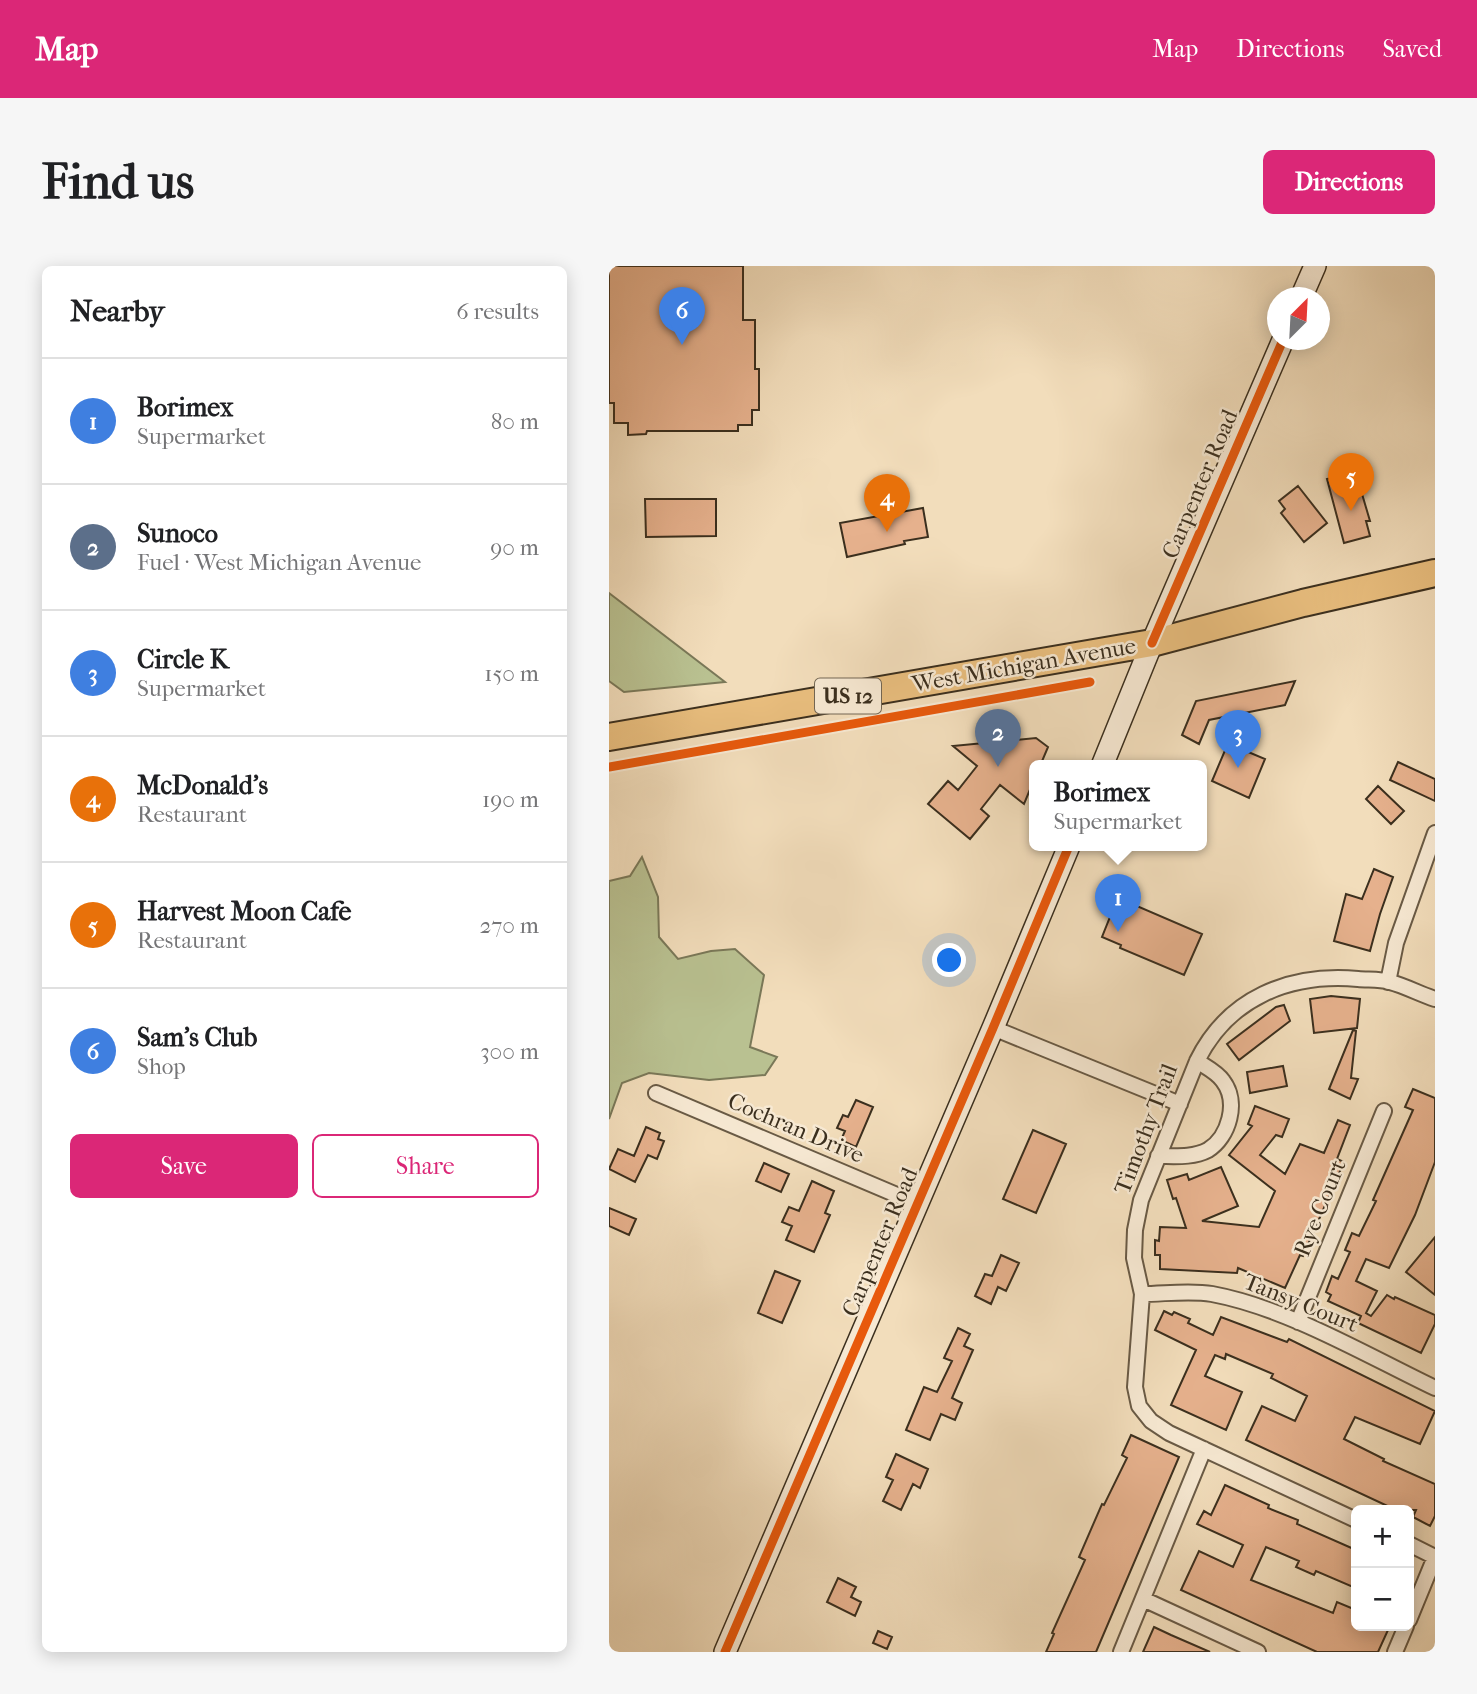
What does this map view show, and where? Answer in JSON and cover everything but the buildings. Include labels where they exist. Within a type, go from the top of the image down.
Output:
[{"type":"highway","name":"West Michigan Avenue","points":[[609,737],[1152,643],[1303,603],[1435,573]]},
{"type":"main road","points":[[1306,287],[1315,266]]},
{"type":"main road","name":"Carpenter Road","points":[[1104,760],[1279,350]]},
{"type":"main road","name":"Carpenter Road","points":[[725,1652],[1067,851]]},
{"type":"street","points":[[1388,982],[1396,943],[1435,833]]},
{"type":"street","name":"Timothy Trail","points":[[1351,1518],[1151,1422],[1139,1406],[1135,1387],[1142,1294],[1134,1258],[1135,1230],[1141,1199],[1197,1061],[1205,1044],[1230,1014],[1258,996],[1300,980],[1341,977],[1388,982],[1435,999]]},
{"type":"street","points":[[993,1028],[1179,1104]]},
{"type":"street","points":[[1158,1156],[1187,1156],[1206,1151],[1221,1140],[1229,1123],[1230,1102],[1226,1084],[1217,1074],[1197,1061]]},
{"type":"street","name":"Cochran Drive","points":[[656,1093],[918,1204]]},
{"type":"street","name":"Rye Court","points":[[1298,1322],[1384,1111]]},
{"type":"street","name":"Tansy Court","points":[[1142,1294],[1209,1293],[1248,1303],[1298,1322],[1435,1388]]},
{"type":"street","points":[[1121,1652],[1204,1449]]},
{"type":"street","points":[[1414,1547],[1435,1557],[1414,1608]]},
{"type":"street","points":[[1143,1599],[1258,1652]]},
{"type":"street","points":[[1395,1652],[1404,1631]]},
{"type":"green space","points":[[609,593],[725,682],[624,692],[609,681]]},
{"type":"green space","points":[[642,857],[658,897],[659,937],[678,959],[711,951],[735,949],[764,975],[750,1047],[777,1057],[765,1075],[709,1080],[649,1073],[622,1083],[609,1119],[609,881],[630,876]]},
{"type":"cycle path","points":[[1152,643],[1279,350]]},
{"type":"cycle path","points":[[609,767],[1090,682]]},
{"type":"cycle path","points":[[725,1652],[1067,851]]},
{"type":"place","name":"Sam's Club","points":[[682,345]]},
{"type":"place","name":"Harvest Moon Cafe","points":[[1351,511]]},
{"type":"place","name":"McDonald's","points":[[887,532]]},
{"type":"place","name":"Sunoco","points":[[998,767]]},
{"type":"place","name":"Circle K","points":[[1238,768]]},
{"type":"place","name":"Borimex","points":[[1118,932]]}]
